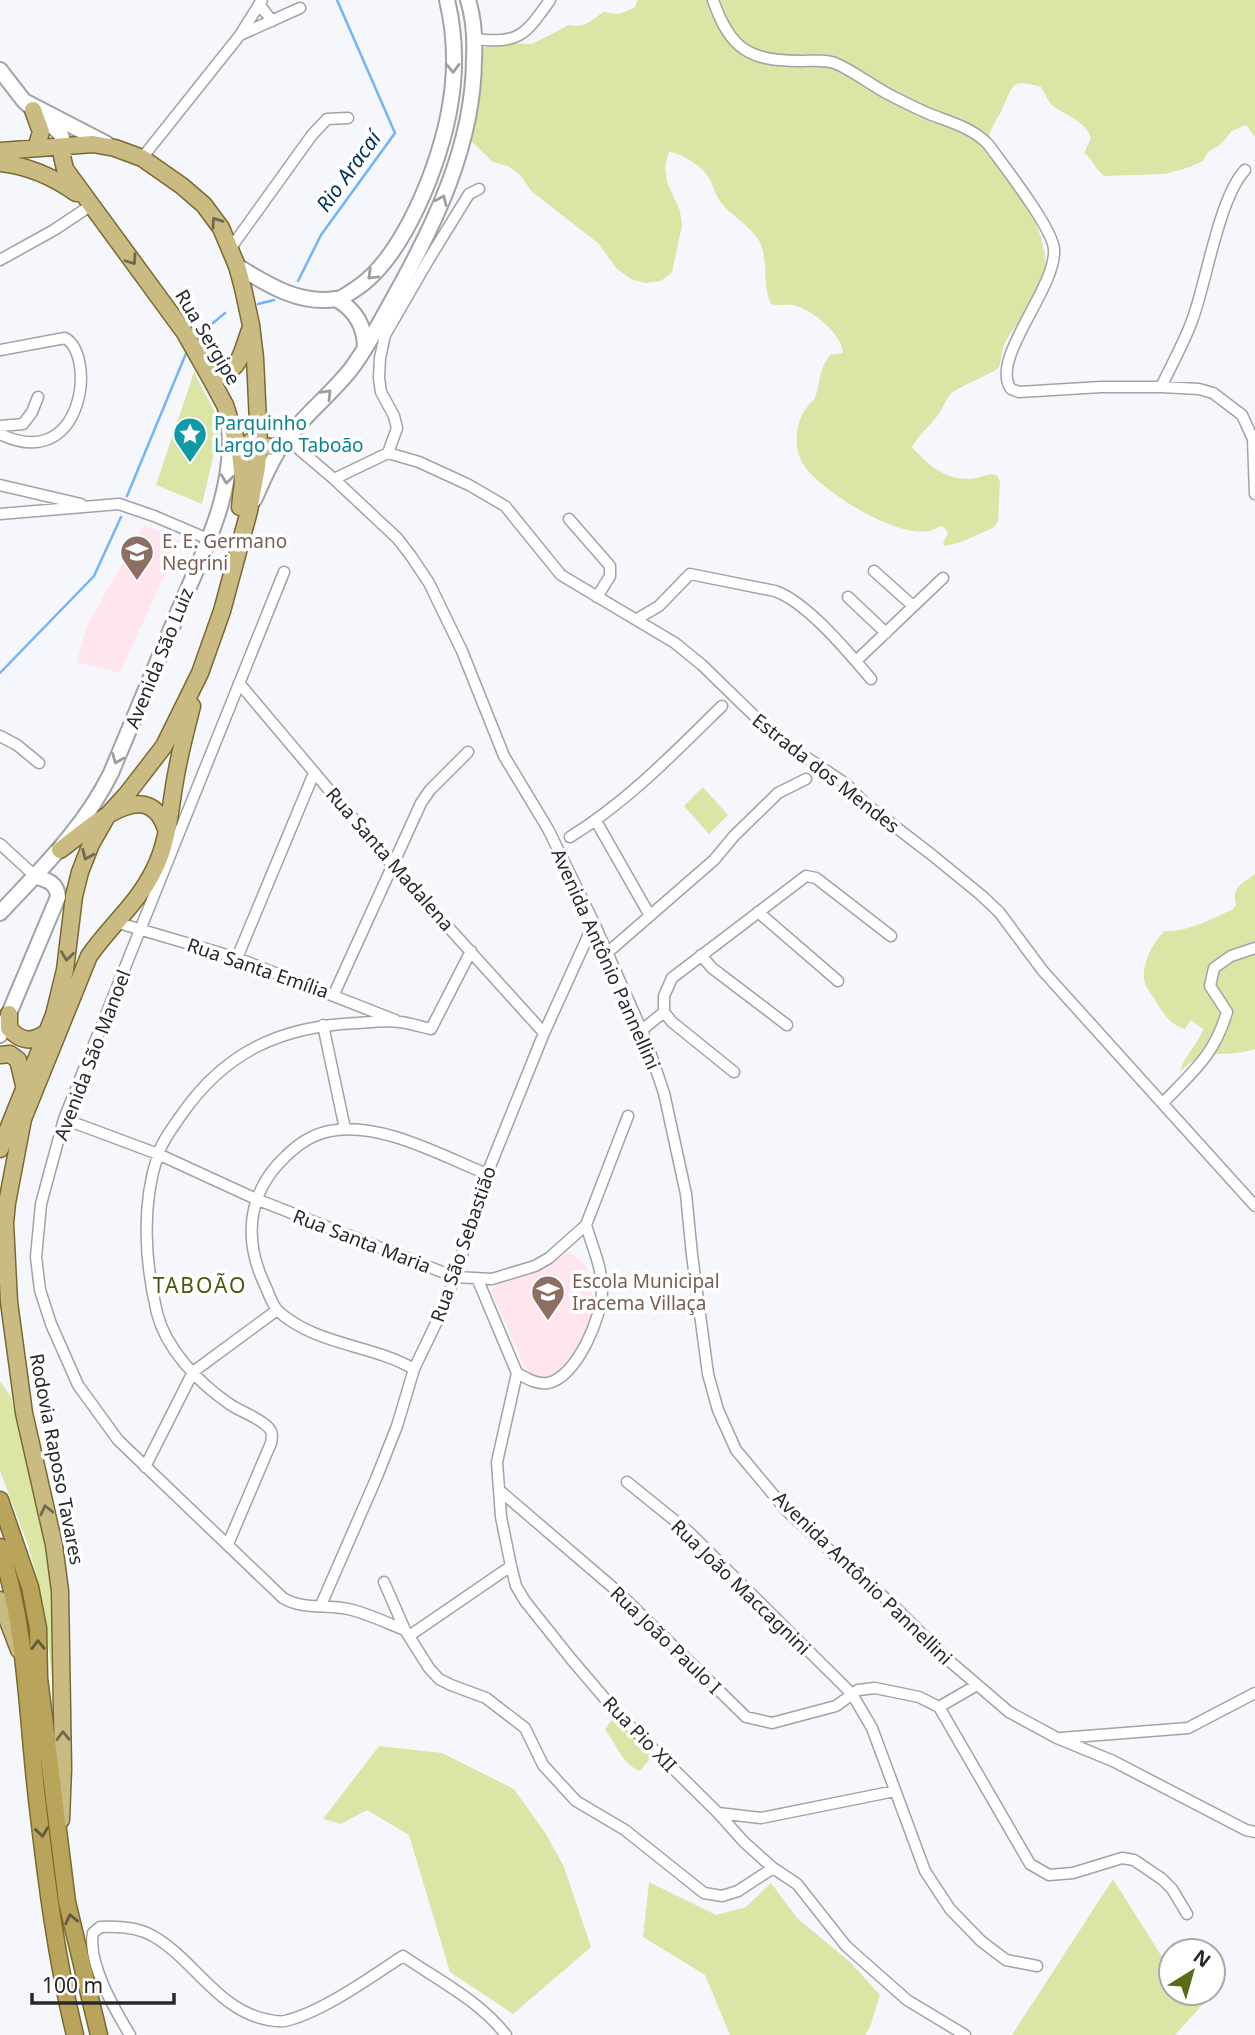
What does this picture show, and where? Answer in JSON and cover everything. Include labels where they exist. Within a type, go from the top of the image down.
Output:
[{"type":"highway","name":"Rodovia Raposo Tavares","points":[[0,1500],[30,1587],[38,1628],[39,1678],[60,1853],[72,1926],[99,2035]]},
{"type":"highway","points":[[0,1547],[12,1582],[26,1668],[37,1799],[65,1993],[75,2035]]},
{"type":"main road","points":[[338,300],[377,272],[401,237],[432,175],[444,136],[453,81],[452,20],[447,0]]},
{"type":"main road","points":[[249,511],[284,443],[350,370],[365,348],[408,272],[445,195],[462,151],[474,89],[474,39],[468,0]]},
{"type":"main road","points":[[0,70],[29,105],[60,134],[65,146]]},
{"type":"main road","points":[[9,1014],[9,1028],[20,1038],[30,1040],[51,1036],[89,956],[115,922],[125,914],[155,868],[163,846],[200,673],[222,611],[249,511],[259,444],[251,325],[237,267],[221,228],[204,205],[142,158],[115,148],[29,105]]},
{"type":"main road","points":[[29,105],[41,132],[36,148]]},
{"type":"main road","points":[[0,151],[93,144],[115,148]]},
{"type":"main road","name":"Rua Sergipe","points":[[65,146],[62,156],[65,169],[185,332],[229,416],[240,452],[243,481],[239,550]]},
{"type":"main road","points":[[0,163],[38,171],[58,180],[93,204]]},
{"type":"main road","points":[[237,267],[282,292],[314,299],[338,300],[350,308],[359,320],[364,333],[365,348]]},
{"type":"main road","points":[[208,372],[221,376],[236,367],[251,325]]},
{"type":"main road","points":[[229,416],[239,433],[248,441],[259,444],[284,443]]},
{"type":"main road","name":"Avenida São Luiz","points":[[0,913],[60,850],[97,801],[111,773],[208,540],[226,489],[229,416]]},
{"type":"main road","points":[[107,816],[164,746],[200,673]]},
{"type":"main road","points":[[60,850],[126,805],[143,804],[158,813],[166,829]]},
{"type":"main road","name":"Rodovia Raposo Tavares","points":[[60,1853],[63,1769],[60,1591],[54,1545],[23,1413],[9,1302],[5,1223],[23,1119],[51,1036],[65,971],[74,896],[80,872],[107,816]]},
{"type":"main road","points":[[0,1035],[57,902],[58,891],[55,886],[34,876]]},
{"type":"main road","name":"Rodovia Raposo Tavares","points":[[0,1149],[24,1086],[51,1036]]},
{"type":"main road","points":[[0,1055],[10,1054],[19,1059],[24,1086]]},
{"type":"main road","points":[[0,1343],[9,1302]]},
{"type":"main road","points":[[0,1600],[26,1668]]},
{"type":"street","points":[[474,39],[498,42],[516,39],[533,24],[550,0]]},
{"type":"street","points":[[713,0],[721,25],[731,39],[757,56],[771,61],[827,61],[838,64],[889,94],[965,127],[988,144],[1042,222],[1051,237],[1054,250],[1040,298],[1008,361],[1006,378],[1012,389],[1019,392],[1101,387],[1161,387],[1199,389],[1213,393],[1242,415],[1252,439],[1255,494]]},
{"type":"street","points":[[142,158],[240,35],[260,2],[272,21]]},
{"type":"street","points":[[240,35],[300,8]]},
{"type":"street","points":[[229,249],[327,118],[348,118]]},
{"type":"street","points":[[1161,387],[1193,318],[1228,201],[1237,178],[1245,170]]},
{"type":"street","points":[[334,479],[388,453],[397,428],[381,391],[379,378],[385,335],[469,194],[479,189]]},
{"type":"street","points":[[0,260],[54,230],[93,204]]},
{"type":"street","points":[[0,350],[65,338],[75,346],[79,356],[80,379],[76,408],[61,432],[44,441],[26,442],[0,434]]},
{"type":"street","points":[[0,426],[23,424],[38,397]]},
{"type":"street","name":"Avenida Antônio Pannellini","points":[[284,443],[334,479],[397,538],[429,583],[462,651],[504,756],[548,829],[594,923],[642,1030],[664,1093],[686,1194],[708,1374],[718,1410],[736,1450],[787,1511],[892,1604],[946,1658],[1009,1712],[1057,1738],[1113,1761],[1223,1819],[1255,1832]]},
{"type":"street","name":"Estrada dos Mendes","points":[[388,453],[469,485],[505,506],[561,575],[637,619],[702,665],[776,737],[846,784],[867,805],[981,895],[999,912],[1043,971],[1255,1206]]},
{"type":"street","points":[[0,485],[89,506]]},
{"type":"street","points":[[0,514],[112,503],[129,506],[208,540]]},
{"type":"street","points":[[569,519],[610,566],[610,576],[597,597]]},
{"type":"street","points":[[874,571],[914,606]]},
{"type":"street","name":"Avenida São Manoel","points":[[284,572],[64,1119],[41,1204],[36,1257],[40,1290],[51,1324],[78,1385],[118,1440],[283,1598],[298,1605],[350,1609],[407,1633]]},
{"type":"street","points":[[637,619],[659,606],[690,574],[775,591],[799,605],[871,679]]},
{"type":"street","points":[[856,661],[943,578]]},
{"type":"street","points":[[848,597],[886,633]]},
{"type":"street","points":[[651,628],[659,606]]},
{"type":"street","name":"Rua Santa Madalena","points":[[239,684],[394,867],[544,1032]]},
{"type":"street","points":[[570,837],[596,821],[652,775],[722,706]]},
{"type":"street","points":[[0,736],[39,763]]},
{"type":"street","points":[[334,994],[421,803],[430,790],[468,752]]},
{"type":"street","points":[[237,958],[314,773]]},
{"type":"street","points":[[607,953],[714,860],[734,836],[778,793],[806,779]]},
{"type":"street","points":[[596,821],[649,914]]},
{"type":"street","points":[[0,844],[34,876]]},
{"type":"street","points":[[734,1072],[671,1021],[664,1012],[664,996],[672,978],[801,878],[810,876],[891,936]]},
{"type":"street","points":[[141,892],[146,917]]},
{"type":"street","points":[[758,912],[838,982]]},
{"type":"street","name":"Rua Santa Emília","points":[[115,922],[237,958],[399,1021]]},
{"type":"street","name":"Rua São Sebastião","points":[[321,1605],[397,1426],[414,1369],[455,1277],[487,1174],[544,1032],[594,923]]},
{"type":"street","points":[[1163,1103],[1210,1054],[1220,1035],[1227,1013],[1210,986],[1214,968],[1231,956],[1255,948]]},
{"type":"street","points":[[228,1544],[271,1443],[272,1433],[268,1427],[227,1402],[193,1372],[172,1348],[158,1315],[148,1260],[148,1203],[158,1154],[191,1100],[214,1075],[250,1048],[306,1028],[323,1026],[399,1021],[431,1029],[471,951]]},
{"type":"street","points":[[701,955],[712,968],[787,1025]]},
{"type":"street","points":[[642,1030],[664,1012]]},
{"type":"street","points":[[323,1026],[345,1129]]},
{"type":"street","name":"Rua Santa Maria","points":[[64,1119],[158,1154],[257,1199],[455,1277],[492,1279],[535,1266],[549,1258],[586,1225],[628,1116]]},
{"type":"street","points":[[414,1369],[396,1359],[319,1336],[276,1310],[252,1250],[251,1225],[257,1199],[264,1181],[296,1146],[328,1131],[345,1129],[393,1136],[487,1174]]},
{"type":"street","points":[[477,1278],[517,1373],[534,1382],[552,1382],[569,1369],[583,1348],[602,1301],[602,1286],[586,1225]]},
{"type":"street","points":[[145,1467],[193,1372],[276,1310]]},
{"type":"street","name":"Rua Pio XII","points":[[517,1373],[497,1462],[501,1517],[511,1566],[520,1593],[618,1714],[718,1813],[737,1836],[797,1884],[846,1946],[907,2000],[965,2035]]},
{"type":"street","name":"Rua João Maccagnini","points":[[627,1482],[689,1532],[852,1694],[872,1728],[925,1871],[950,1909],[981,1941],[1006,1960],[1037,1966]]},
{"type":"street","name":"Rua João Paulo I","points":[[499,1490],[617,1591],[746,1717],[772,1723],[836,1706],[852,1694]]},
{"type":"street","points":[[407,1633],[511,1566]]},
{"type":"street","points":[[384,1582],[407,1633],[421,1657],[439,1679],[486,1699],[525,1728],[543,1765],[576,1801],[625,1830],[704,1894],[722,1896],[738,1891],[774,1868]]},
{"type":"street","points":[[939,1707],[977,1685]]},
{"type":"street","points":[[852,1694],[858,1690],[875,1688],[919,1697],[939,1707],[1030,1864],[1049,1875],[1073,1873],[1122,1858],[1134,1860],[1172,1889],[1187,1914]]},
{"type":"street","points":[[1057,1738],[1188,1728],[1255,1693]]},
{"type":"street","points":[[718,1813],[761,1818],[895,1791]]},
{"type":"street","points":[[130,2035],[115,2010],[93,1949],[93,1933],[100,1927],[121,1927],[150,1934],[172,1949],[233,2006],[259,2018],[282,2022],[313,2011],[402,1956],[474,2004],[495,2021],[506,2035]]},
{"type":"shaded area","name":"E. E. Germano Negrini","points":[[144,525],[180,541],[120,673],[76,662],[88,624]]},
{"type":"shaded area","name":"Escola Municipal Iracema Villaça","points":[[569,1252],[586,1266],[591,1279],[593,1314],[588,1331],[568,1364],[555,1376],[543,1379],[531,1375],[523,1363],[491,1291],[498,1283],[534,1273]]},
{"type":"green space","points":[[638,0],[1255,0],[1255,137],[1246,125],[1232,131],[1221,144],[1208,152],[1203,161],[1190,167],[1165,174],[1104,176],[1084,153],[1091,138],[1088,132],[1080,123],[1053,106],[1041,87],[1023,83],[1017,84],[1010,91],[989,135],[989,151],[1035,222],[1043,244],[1045,279],[1037,298],[1006,341],[999,367],[953,392],[912,447],[930,465],[952,477],[970,479],[997,475],[1000,482],[998,522],[993,528],[961,542],[944,546],[948,533],[944,527],[926,531],[908,530],[887,523],[842,499],[808,470],[798,452],[798,425],[815,397],[826,361],[830,355],[843,353],[841,346],[825,323],[801,307],[771,304],[759,241],[752,231],[721,203],[706,173],[691,161],[669,152],[665,166],[667,182],[680,211],[682,226],[672,272],[661,281],[645,283],[631,279],[617,269],[598,243],[531,191],[521,176],[508,166],[493,162],[471,141],[469,125],[483,65],[481,49],[497,43],[532,44],[569,25],[587,23],[603,12],[619,14],[634,8]]},
{"type":"green space","points":[[194,372],[221,424],[202,504],[156,485]]},
{"type":"green space","points":[[703,787],[728,815],[709,834],[684,806]]},
{"type":"green space","points":[[1255,874],[1255,1049],[1207,1056],[1189,1064],[1180,1072],[1203,1029],[1191,1020],[1185,1029],[1180,1027],[1162,1012],[1145,983],[1144,969],[1148,955],[1164,931],[1191,927],[1233,909],[1236,905],[1236,890]]},
{"type":"green space","points":[[0,1381],[11,1397],[46,1535],[56,1622],[54,1696],[44,1610],[38,1583],[28,1545],[0,1471]]},
{"type":"green space","points":[[614,1716],[652,1756],[640,1771],[624,1759],[605,1730]]},
{"type":"green space","points":[[379,1746],[442,1753],[514,1789],[546,1834],[564,1867],[591,1947],[513,2014],[450,1972],[409,1835],[367,1810],[341,1824],[323,1819]]},
{"type":"green space","points":[[1113,1879],[1157,1949],[1157,2007],[1200,2007],[1175,2035],[1012,2035]]},
{"type":"green space","points":[[649,1882],[716,1915],[746,1907],[771,1883],[797,1918],[850,1962],[880,1995],[865,2035],[730,2035],[705,1975],[643,1937]]},
{"type":"waterway","name":"Rio Aracaí","points":[[298,281],[321,235],[395,133],[337,0]]},
{"type":"waterway","name":"Rio Aracaí","points":[[258,304],[274,300]]},
{"type":"waterway","name":"Rio Aracaí","points":[[194,339],[225,313]]},
{"type":"waterway","name":"Rio Aracaí","points":[[127,496],[187,351]]},
{"type":"waterway","name":"Rio Aracaí","points":[[0,673],[94,576],[121,517]]},
{"type":"place","name":"Parquinho Largo do Taboão","points":[[190,464]]},
{"type":"place","name":"E. E. Germano Negrini","points":[[137,582]]},
{"type":"place","name":"Escola Municipal Iracema Villaça","points":[[548,1322]]},
{"type":"district","name":"TABOÃO","points":[[200,1285]]}]
